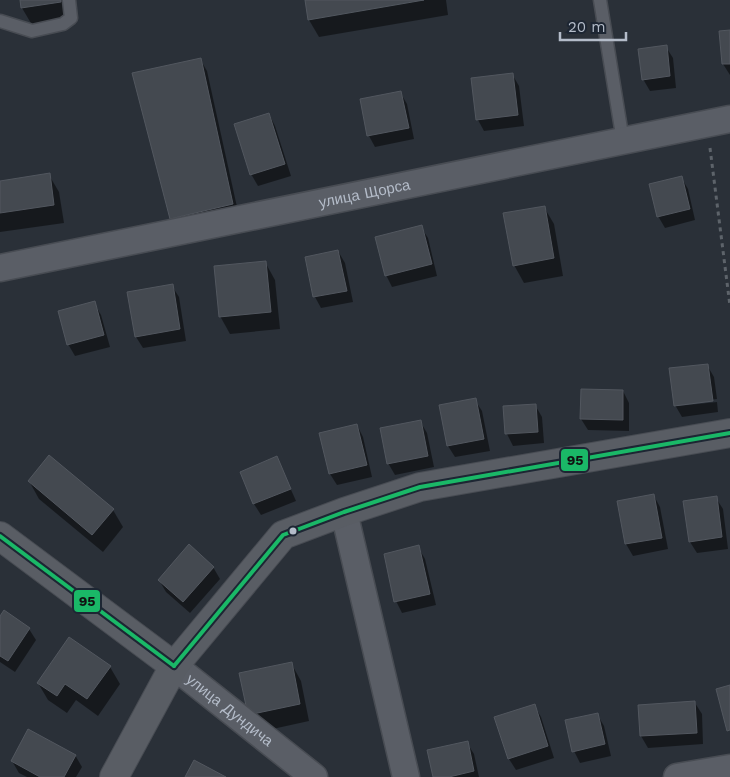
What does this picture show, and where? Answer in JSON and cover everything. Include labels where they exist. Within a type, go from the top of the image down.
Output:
[{"type":"street","name":"улица Щорса","points":[[0,268],[719,122]]},
{"type":"street","points":[[114,777],[174,666],[283,535],[344,512],[420,487],[730,433]]},
{"type":"street","points":[[344,512],[406,777]]},
{"type":"street","name":"улица Дундича","points":[[0,536],[174,666],[314,777]]},
{"type":"street","points":[[678,777],[730,768]]},
{"type":"lane","points":[[0,21],[32,31],[63,24],[72,18],[70,0]]},
{"type":"lane","points":[[600,0],[623,141]]},
{"type":"path","points":[[719,122],[730,306]]},
{"type":"building","points":[[20,0],[61,0],[61,2],[21,8]]},
{"type":"building","points":[[305,0],[424,0],[308,20]]},
{"type":"building","points":[[730,30],[730,64],[722,64],[719,31]]},
{"type":"building","points":[[667,45],[670,76],[642,80],[638,49]]},
{"type":"building","points":[[201,58],[233,204],[170,219],[132,73]]},
{"type":"building","points":[[513,73],[518,115],[476,120],[471,78]]},
{"type":"building","points":[[401,91],[409,128],[367,136],[360,99]]},
{"type":"building","points":[[269,113],[285,164],[250,175],[234,124]]},
{"type":"building","points":[[50,173],[54,205],[0,213],[0,181]]},
{"type":"building","points":[[682,176],[690,209],[657,217],[649,184]]},
{"type":"building","points":[[545,206],[554,258],[513,266],[503,213]]},
{"type":"building","points":[[422,225],[432,264],[385,276],[375,237]]},
{"type":"building","points":[[338,250],[347,291],[313,297],[305,257]]},
{"type":"building","points":[[266,261],[271,312],[219,317],[214,266]]},
{"type":"building","points":[[173,284],[180,329],[135,337],[127,292]]},
{"type":"building","points":[[95,301],[104,335],[67,345],[58,311]]},
{"type":"building","points":[[708,364],[713,401],[674,406],[669,368]]},
{"type":"building","points":[[581,389],[623,390],[623,420],[580,419]]},
{"type":"building","points":[[476,398],[484,439],[447,446],[439,405]]},
{"type":"building","points":[[536,404],[538,432],[505,434],[503,406]]},
{"type":"building","points":[[421,420],[428,456],[387,464],[380,428]]},
{"type":"building","points":[[357,424],[367,465],[329,474],[319,433]]},
{"type":"building","points":[[49,455],[114,509],[92,535],[28,481]]},
{"type":"building","points":[[277,456],[291,489],[253,504],[240,472]]},
{"type":"building","points":[[654,494],[662,538],[625,544],[617,501]]},
{"type":"building","points":[[717,496],[722,537],[689,542],[683,501]]},
{"type":"building","points":[[189,544],[214,567],[183,602],[158,580]]},
{"type":"building","points":[[419,545],[430,594],[394,602],[384,554]]},
{"type":"building","points":[[4,610],[30,628],[8,661],[0,656],[0,616]]},
{"type":"building","points":[[69,637],[111,666],[87,699],[65,684],[57,696],[37,683]]},
{"type":"building","points":[[292,662],[300,704],[248,715],[239,673]]},
{"type":"building","points":[[730,685],[730,730],[727,731],[716,689]]},
{"type":"building","points":[[695,701],[697,733],[640,736],[638,705]]},
{"type":"building","points":[[535,704],[548,746],[508,759],[494,717]]},
{"type":"building","points":[[598,713],[605,744],[572,752],[565,720]]},
{"type":"building","points":[[28,729],[76,755],[64,777],[40,777],[11,761]]},
{"type":"building","points":[[468,741],[474,771],[449,777],[433,777],[427,750]]},
{"type":"building","points":[[194,760],[226,777],[185,777]]},
{"type":"transit line","name":"95","points":[[174,666],[283,535],[344,512],[420,487],[730,433]]},
{"type":"transit line","name":"95","points":[[0,536],[174,666]]}]
